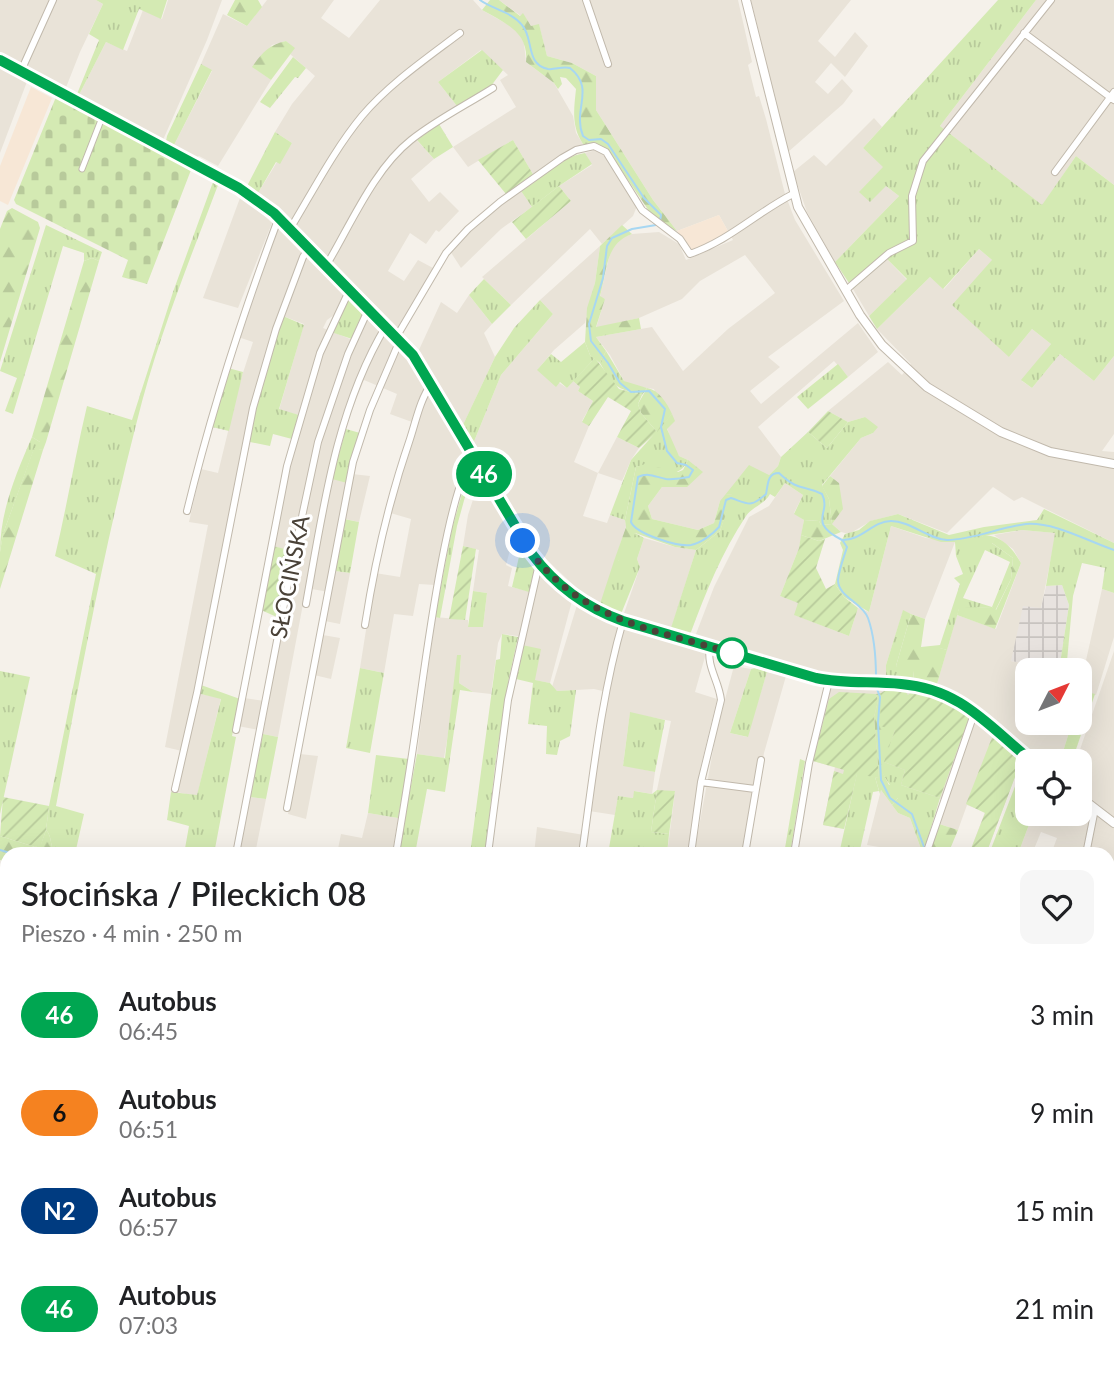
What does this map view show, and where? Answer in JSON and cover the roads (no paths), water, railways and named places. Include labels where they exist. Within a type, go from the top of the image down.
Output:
[{"type":"street","points":[[21,71],[53,0]]},
{"type":"street","points":[[586,0],[608,64]]},
{"type":"street","points":[[746,0],[793,194],[805,222],[845,290],[882,345],[911,374],[941,396],[1001,432],[1031,446],[1114,464]]},
{"type":"street","points":[[845,290],[889,253],[913,241],[912,196],[923,161],[1051,0]]},
{"type":"street","points":[[290,229],[360,118],[405,76],[460,33]]},
{"type":"street","points":[[1024,33],[1113,96],[1055,172]]},
{"type":"street","points":[[0,60],[239,188],[281,220],[413,355],[432,383],[519,535],[539,564],[582,601],[623,621],[829,681],[918,686],[953,698],[975,711],[1018,749]]},
{"type":"street","points":[[327,266],[372,188],[401,149],[421,133],[494,88]]},
{"type":"street","points":[[82,169],[103,115]]},
{"type":"street","points":[[287,808],[353,462],[370,410],[399,338],[446,253],[468,229],[500,202],[576,150],[594,146],[606,152],[642,210],[680,239],[690,254],[733,234],[793,194]]},
{"type":"street","points":[[187,511],[208,427],[246,303],[276,225],[281,220]]},
{"type":"street","points":[[176,789],[253,408],[276,329],[303,257],[309,248]]},
{"type":"street","points":[[236,730],[287,466],[320,354],[350,289]]},
{"type":"street","name":"SŁOCIŃSKA","points":[[237,847],[318,442],[348,354],[369,308]]},
{"type":"street","points":[[306,604],[331,467],[356,389],[386,326]]},
{"type":"street","points":[[365,625],[373,572],[391,498],[419,410],[432,383]]},
{"type":"street","points":[[397,847],[448,534],[467,464],[474,458]]},
{"type":"street","points":[[489,847],[508,700],[539,564]]},
{"type":"street","points":[[583,847],[607,685],[623,621]]},
{"type":"street","points":[[692,847],[701,782],[721,699],[720,688],[710,665],[710,647]]},
{"type":"street","points":[[795,847],[809,763],[829,681]]},
{"type":"street","points":[[928,847],[975,711]]},
{"type":"street","points":[[746,847],[761,760]]},
{"type":"street","points":[[701,782],[755,789]]},
{"type":"street","points":[[1092,807],[1114,823]]},
{"type":"street","points":[[1087,847],[1095,809]]},
{"type":"waterway","points":[[480,0],[513,17],[522,25],[533,56],[541,66],[548,69],[570,68],[578,76],[583,92],[580,117],[583,136],[589,140],[601,139],[608,144],[644,198],[661,215],[660,221]]},
{"type":"waterway","points":[[656,225],[632,229],[612,238],[607,246],[603,278],[589,324],[591,341],[620,383],[631,392],[649,391],[665,409],[661,427],[667,451],[677,463],[693,470],[689,477],[678,479],[649,475],[638,477],[631,522],[634,527],[658,539],[691,545],[719,527],[726,500],[731,498],[749,504],[756,501],[766,494],[770,477],[779,473],[796,485],[822,494],[822,522],[825,528],[842,540],[891,521],[947,540],[1037,524],[1059,529],[1114,550]]},
{"type":"waterway","points":[[843,541],[847,547],[839,572],[839,586],[868,618],[872,632],[876,678]]},
{"type":"waterway","points":[[877,689],[880,697],[878,723],[881,780],[890,798],[912,814],[924,847]]}]
